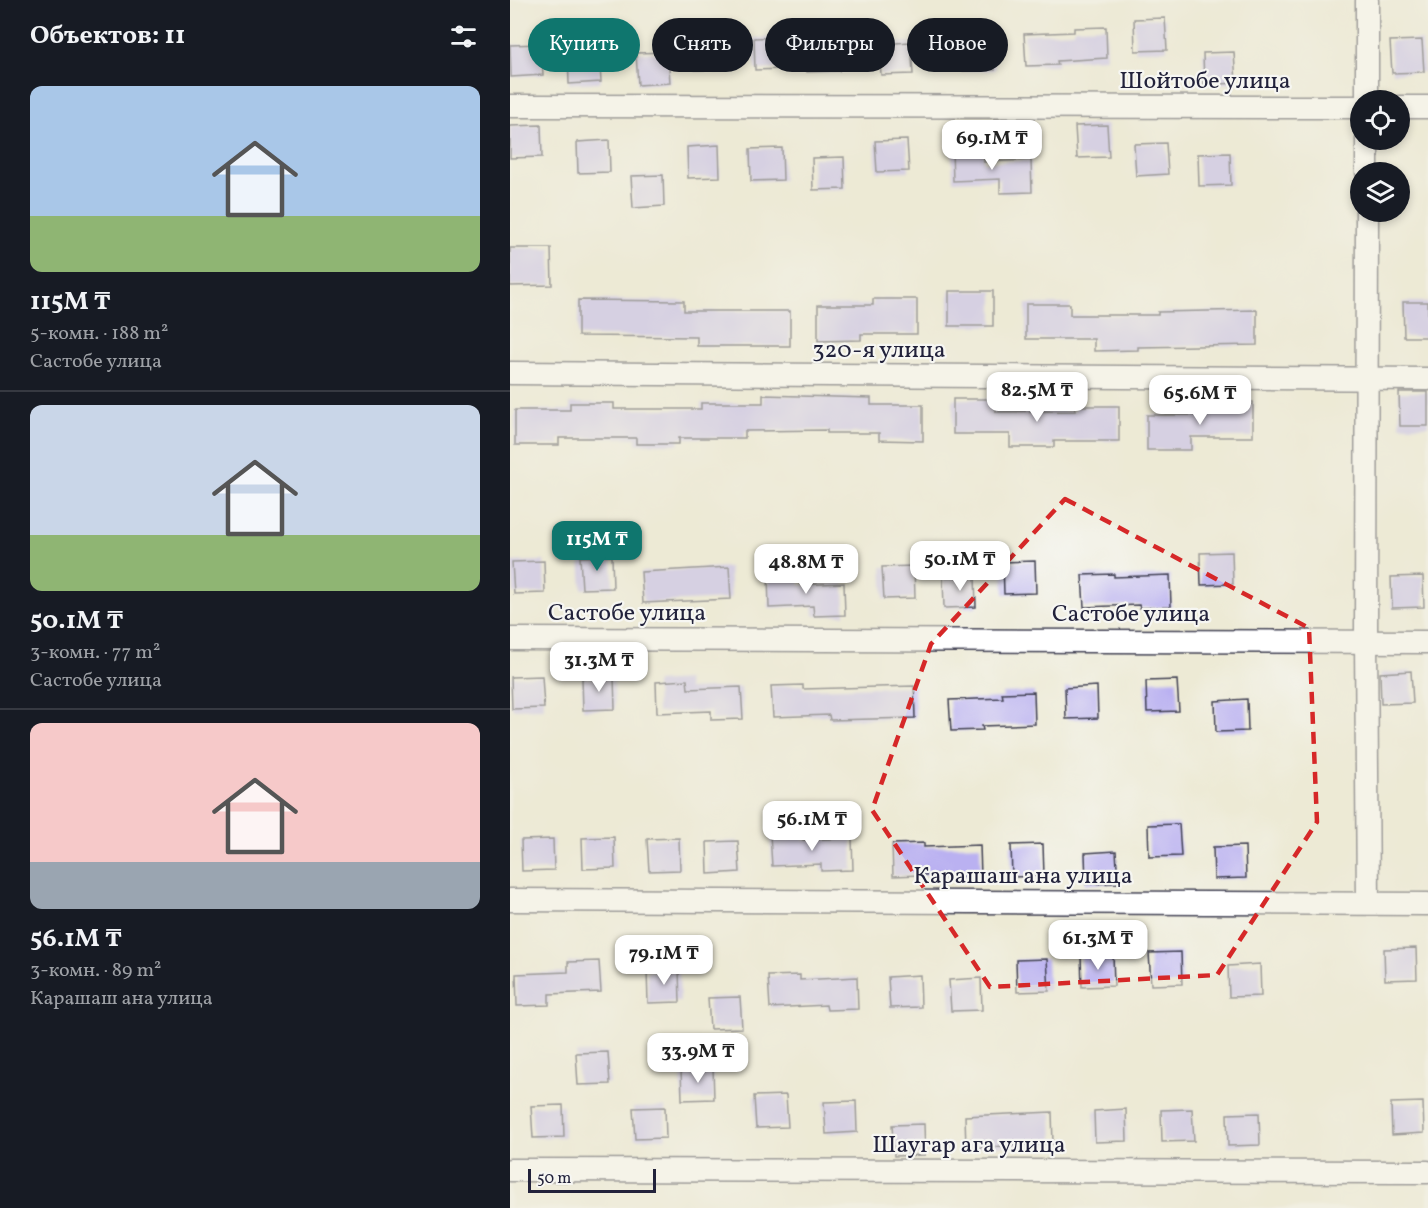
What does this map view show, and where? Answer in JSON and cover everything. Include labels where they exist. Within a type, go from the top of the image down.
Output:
[{"type":"street","points":[[1366,0],[1367,90]]},
{"type":"street","name":"Шойтобе улица","points":[[510,106],[1350,107]]},
{"type":"street","points":[[1410,107],[1428,107]]},
{"type":"street","points":[[1367,222],[1368,903]]},
{"type":"street","name":"320-я улица","points":[[510,373],[1428,379]]},
{"type":"street","name":"Састобе улица","points":[[510,639],[1428,642]]},
{"type":"street","name":"Карашаш ана улица","points":[[510,900],[1428,904]]},
{"type":"street","name":"Шаугар ага улица","points":[[510,1170],[1428,1172]]},
{"type":"highlighted area","points":[[1065,499],[1309,628],[1317,822],[1217,975],[990,987],[872,810],[931,644]]},
{"type":"building","points":[[1165,18],[1167,50],[1135,51],[1134,19]]},
{"type":"building","points":[[1106,27],[1107,58],[1057,61],[1058,65],[1026,66],[1024,34],[1074,32],[1074,28]]},
{"type":"building","points":[[754,38],[765,38],[765,70],[755,70]]},
{"type":"building","points":[[1422,40],[1424,72],[1392,73],[1390,41]]},
{"type":"building","points":[[907,42],[907,72],[913,72],[913,74],[881,75],[881,72],[895,72],[895,43]]},
{"type":"building","points":[[528,44],[528,72],[543,72],[543,75],[511,77],[510,45]]},
{"type":"building","points":[[652,52],[652,72],[669,72],[670,83],[638,85],[640,53]]},
{"type":"building","points":[[1234,52],[1236,83],[1204,85],[1203,53]]},
{"type":"building","points":[[569,72],[600,72],[601,82],[569,84]]},
{"type":"building","points":[[541,125],[542,157],[510,158],[510,126]]},
{"type":"building","points":[[1107,125],[1109,157],[1077,158],[1075,126]]},
{"type":"building","points":[[609,140],[610,172],[578,173],[577,142]]},
{"type":"building","points":[[907,140],[909,171],[877,172],[875,141]]},
{"type":"building","points":[[1166,143],[1168,174],[1136,176],[1134,144]]},
{"type":"building","points":[[719,145],[720,177],[688,178],[687,147]]},
{"type":"building","points":[[782,148],[783,180],[751,181],[750,149]]},
{"type":"building","points":[[984,148],[984,162],[1031,160],[1032,192],[1000,193],[1000,179],[953,181],[952,149]]},
{"type":"building","points":[[1230,153],[1231,185],[1199,186],[1198,154]]},
{"type":"building","points":[[844,157],[845,189],[813,190],[812,158]]},
{"type":"building","points":[[663,175],[664,206],[633,208],[631,176]]},
{"type":"building","points":[[510,248],[551,248],[552,285],[510,286]]},
{"type":"building","points":[[949,291],[993,291],[993,326],[949,326]]},
{"type":"building","points":[[873,299],[917,299],[917,334],[861,334],[861,340],[818,341],[818,305],[873,305]]},
{"type":"building","points":[[578,300],[684,301],[684,311],[790,311],[790,346],[697,346],[697,337],[578,336]]},
{"type":"building","points":[[1403,302],[1428,302],[1428,337],[1404,337]]},
{"type":"building","points":[[1026,304],[1070,304],[1070,315],[1158,315],[1158,312],[1257,310],[1257,345],[1138,347],[1138,350],[1094,351],[1094,339],[1026,339]]},
{"type":"building","points":[[1399,392],[1428,392],[1428,426],[1400,426]]},
{"type":"building","points":[[763,395],[871,398],[871,405],[923,405],[923,441],[879,440],[879,433],[827,433],[827,430],[745,431],[745,438],[679,438],[679,444],[636,444],[636,438],[559,438],[559,445],[515,445],[515,410],[570,410],[570,403],[614,403],[614,409],[701,409],[701,403],[763,403]]},
{"type":"building","points":[[953,399],[996,399],[996,412],[1075,411],[1075,406],[1119,406],[1119,441],[1054,441],[1054,447],[1010,447],[1010,434],[953,434]]},
{"type":"building","points":[[1209,402],[1253,402],[1253,437],[1191,437],[1191,450],[1147,450],[1147,415],[1209,415]]},
{"type":"building","points":[[1232,552],[1233,584],[1201,585],[1200,553]]},
{"type":"building","points":[[612,556],[613,588],[582,589],[580,557]]},
{"type":"building","points":[[544,561],[545,593],[514,594],[512,562]]},
{"type":"building","points":[[1035,561],[1036,593],[1004,594],[1003,562]]},
{"type":"building","points":[[914,566],[915,598],[884,599],[882,567]]},
{"type":"building","points":[[729,567],[731,599],[643,603],[641,572]]},
{"type":"building","points":[[1114,574],[1114,577],[1170,575],[1171,607],[1140,608],[1139,605],[1084,607],[1082,575]]},
{"type":"building","points":[[799,575],[800,585],[844,583],[845,615],[814,616],[813,606],[769,608],[768,576]]},
{"type":"building","points":[[975,576],[976,607],[944,608],[943,577]]},
{"type":"building","points":[[1423,576],[1424,607],[1392,608],[1391,577]]},
{"type":"building","points":[[1411,671],[1413,703],[1381,704],[1380,673]]},
{"type":"building","points":[[542,676],[544,708],[512,709],[511,677]]},
{"type":"building","points":[[614,677],[615,709],[583,710],[582,678]]},
{"type":"building","points":[[687,680],[688,689],[741,687],[743,719],[711,720],[711,711],[657,713],[656,682]]},
{"type":"building","points":[[1177,680],[1179,711],[1147,712],[1146,681]]},
{"type":"building","points":[[803,685],[803,689],[914,686],[915,718],[830,720],[829,715],[773,717],[771,686]]},
{"type":"building","points":[[1097,686],[1098,718],[1066,719],[1065,688]]},
{"type":"building","points":[[1034,692],[1035,724],[982,726],[983,730],[951,731],[949,700],[1003,698],[1002,693]]},
{"type":"building","points":[[1247,699],[1248,731],[1216,732],[1215,701]]},
{"type":"building","points":[[1179,824],[1181,856],[1149,857],[1148,825]]},
{"type":"building","points":[[802,833],[803,840],[852,838],[853,870],[821,871],[821,864],[772,866],[770,834]]},
{"type":"building","points":[[614,837],[615,868],[583,869],[582,838]]},
{"type":"building","points":[[679,838],[680,870],[649,871],[647,839]]},
{"type":"building","points":[[553,839],[554,870],[522,871],[521,840]]},
{"type":"building","points":[[738,841],[740,872],[708,874],[707,842]]},
{"type":"building","points":[[924,843],[924,847],[980,845],[981,876],[950,877],[950,874],[893,876],[892,844]]},
{"type":"building","points":[[1043,844],[1044,876],[1012,877],[1011,845]]},
{"type":"building","points":[[1245,846],[1246,878],[1214,879],[1213,847]]},
{"type":"building","points":[[1116,851],[1118,883],[1086,884],[1085,853]]},
{"type":"building","points":[[1416,948],[1417,979],[1385,980],[1384,949]]},
{"type":"building","points":[[1181,952],[1182,984],[1151,985],[1149,953]]},
{"type":"building","points":[[1113,954],[1114,986],[1082,987],[1081,956]]},
{"type":"building","points":[[1047,959],[1049,991],[1017,992],[1016,960]]},
{"type":"building","points":[[599,961],[601,992],[549,994],[549,1005],[517,1006],[516,974],[568,972],[568,962]]},
{"type":"building","points":[[1260,964],[1261,996],[1229,997],[1228,966]]},
{"type":"building","points":[[679,970],[680,1002],[648,1003],[647,971]]},
{"type":"building","points":[[800,975],[800,980],[857,977],[858,1009],[827,1010],[826,1005],[770,1008],[768,976]]},
{"type":"building","points":[[920,975],[921,1007],[890,1008],[888,977]]},
{"type":"building","points":[[981,978],[982,1010],[951,1011],[949,980]]},
{"type":"building","points":[[740,997],[742,1028],[710,1029],[708,998]]},
{"type":"building","points":[[608,1052],[610,1084],[578,1085],[576,1053]]},
{"type":"building","points":[[713,1067],[714,1099],[682,1100],[681,1069]]},
{"type":"building","points":[[786,1095],[788,1127],[756,1128],[754,1096]]},
{"type":"building","points":[[856,1101],[857,1132],[826,1134],[824,1102]]},
{"type":"building","points":[[1423,1102],[1424,1133],[1392,1135],[1391,1103]]},
{"type":"building","points":[[563,1105],[564,1137],[533,1138],[531,1106]]},
{"type":"building","points":[[665,1107],[666,1138],[635,1139],[633,1108]]},
{"type":"building","points":[[1126,1109],[1127,1141],[1095,1142],[1094,1111]]},
{"type":"building","points":[[1192,1109],[1194,1141],[1162,1142],[1161,1110]]},
{"type":"building","points":[[1052,1112],[1053,1144],[966,1148],[965,1116]]},
{"type":"building","points":[[1259,1113],[1260,1145],[1228,1146],[1227,1114]]},
{"type":"building","points":[[924,1124],[925,1155],[894,1156],[892,1125]]}]
